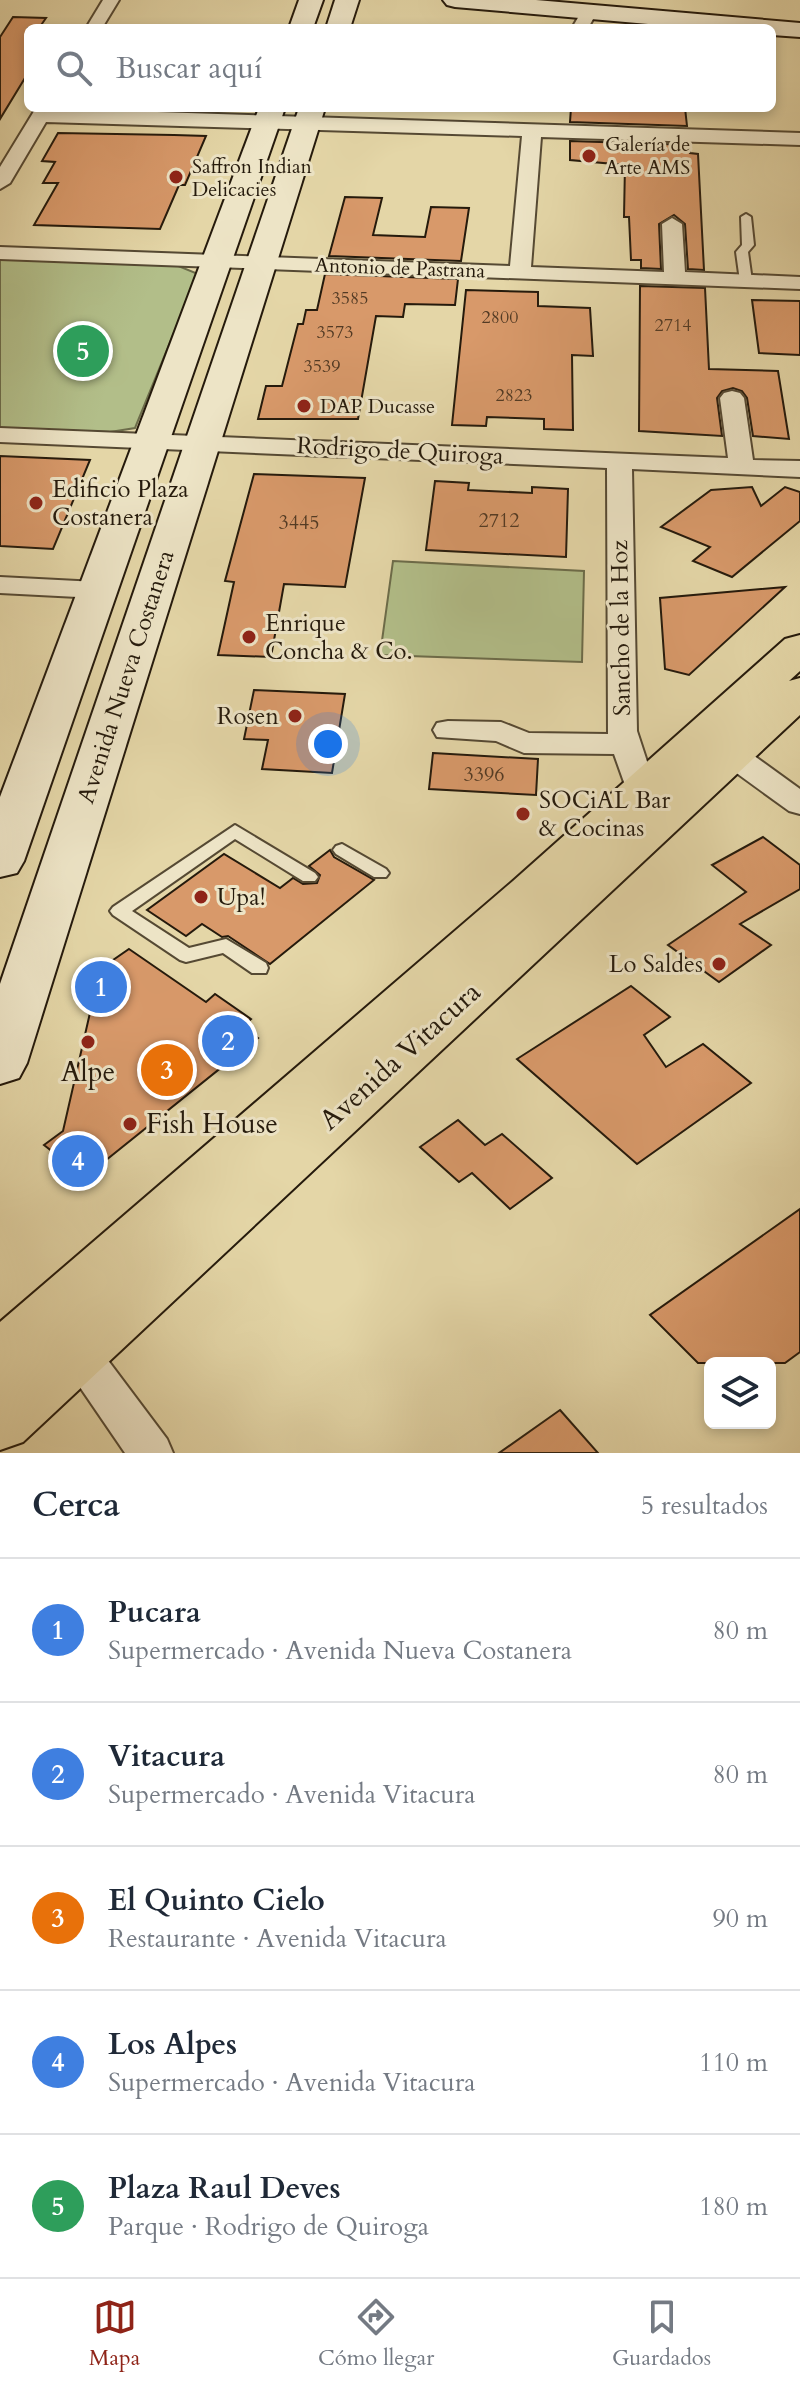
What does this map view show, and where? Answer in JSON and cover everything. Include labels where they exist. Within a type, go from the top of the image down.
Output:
[{"type":"main road","points":[[302,24],[311,0]]},
{"type":"main road","points":[[339,24],[347,0]]},
{"type":"main road","points":[[455,0],[585,20],[671,24]]},
{"type":"main road","points":[[776,29],[800,30]]},
{"type":"main road","points":[[72,841],[39,854],[2,857],[270,115]]},
{"type":"main road","name":"Avenida Nueva Costanera","points":[[0,1063],[309,116]]},
{"type":"main road","name":"Avenida Vitacura","points":[[0,1421],[41,1333],[111,1264],[632,768],[800,648]]},
{"type":"main road","name":"Avenida Vitacura","points":[[0,1360],[41,1333],[731,754],[800,691]]},
{"type":"street","points":[[96,24],[111,0]]},
{"type":"street","points":[[0,183],[43,112],[309,116],[532,130],[800,139]]},
{"type":"street","points":[[520,273],[532,130]]},
{"type":"street","points":[[672,224],[675,279]]},
{"type":"street","name":"Antonio de Pastrana","points":[[0,253],[800,283]]},
{"type":"street","points":[[732,398],[742,466]]},
{"type":"street","name":"Rodrigo de Quiroga","points":[[0,435],[800,469]]},
{"type":"street","name":"Sancho de la Hoz","points":[[619,461],[632,768]]},
{"type":"street","points":[[0,585],[97,590]]},
{"type":"street","points":[[448,730],[501,732],[524,743],[632,768]]},
{"type":"street","points":[[731,754],[800,804]]},
{"type":"street","points":[[41,1333],[151,1453]]},
{"type":"lane","points":[[746,217],[748,245],[742,252],[746,281]]},
{"type":"lane","points":[[259,968],[226,946],[186,955],[119,911],[235,831],[309,877]]},
{"type":"lane","points":[[342,850],[380,873]]},
{"type":"green space","points":[[0,258],[176,265],[198,274],[135,428],[110,432],[0,429]]},
{"type":"green space","points":[[393,561],[584,571],[582,662],[380,655]]},
{"type":"building","points":[[13,17],[46,18],[42,24],[24,24],[24,80],[0,119],[0,37]]},
{"type":"building","points":[[571,112],[685,112],[687,126],[570,122]]},
{"type":"building","points":[[58,133],[206,136],[185,185],[179,185],[160,229],[34,225],[58,183],[43,183],[55,162],[42,161]]},
{"type":"building","points":[[570,141],[689,145],[690,153],[698,154],[704,270],[688,269],[685,224],[674,215],[659,224],[661,269],[641,268],[641,260],[631,260],[629,217],[624,217],[625,165],[570,160]]},
{"type":"building","points":[[345,197],[382,198],[373,235],[425,237],[431,207],[469,208],[461,261],[329,256]]},
{"type":"building","points":[[325,274],[458,279],[455,305],[405,304],[403,317],[376,316],[358,419],[258,419],[266,386],[282,386],[298,324],[303,324],[306,310],[317,310]]},
{"type":"building","points":[[640,286],[705,288],[709,369],[778,371],[789,439],[753,436],[747,398],[742,391],[733,388],[722,391],[717,398],[722,436],[639,431]]},
{"type":"building","points":[[466,290],[538,292],[538,306],[590,308],[593,356],[572,355],[573,430],[544,429],[544,419],[487,417],[486,426],[452,425]]},
{"type":"building","points":[[752,300],[800,301],[800,355],[759,353]]},
{"type":"building","name":"Edificio Plaza Costanera","points":[[0,456],[90,460],[53,549],[0,546]]},
{"type":"building","points":[[254,474],[365,478],[345,587],[284,584],[271,657],[218,655],[234,582],[225,581]]},
{"type":"building","points":[[435,481],[469,483],[468,490],[532,493],[532,487],[568,489],[566,557],[426,550]]},
{"type":"building","points":[[752,487],[761,506],[785,487],[800,492],[800,521],[732,577],[693,561],[710,547],[661,527],[711,490]]},
{"type":"building","points":[[785,587],[689,675],[665,669],[660,598]]},
{"type":"building","name":"Rosen","points":[[254,690],[345,694],[332,773],[262,769],[268,740],[244,739]]},
{"type":"building","points":[[433,753],[538,759],[536,795],[429,789]]},
{"type":"building","points":[[763,837],[800,865],[800,889],[740,924],[771,945],[719,982],[668,945],[746,892],[712,865]]},
{"type":"building","points":[[330,850],[334,857],[374,880],[270,964],[228,936],[222,937],[202,924],[186,936],[147,910],[224,854],[280,888],[293,878],[303,884],[317,883],[320,875],[309,866]]},
{"type":"building","points":[[129,949],[206,1002],[215,994],[251,1019],[242,1027],[258,1038],[85,1177],[44,1145],[63,1131],[100,969]]},
{"type":"building","points":[[631,986],[670,1017],[644,1035],[666,1067],[703,1044],[751,1083],[637,1164],[517,1059]]},
{"type":"building","points":[[458,1120],[485,1145],[502,1134],[552,1178],[510,1209],[472,1173],[459,1182],[420,1147]]},
{"type":"building","points":[[800,1209],[800,1352],[785,1363],[776,1363],[776,1357],[704,1357],[704,1363],[698,1363],[650,1315]]},
{"type":"building","points":[[560,1410],[598,1453],[499,1453]]},
{"type":"place","name":"Galería de Arte AMS","points":[[589,156]]},
{"type":"place","name":"Saffron Indian Delicacies","points":[[176,177]]},
{"type":"place","name":"Plaza Raul Deves","points":[[83,351]]},
{"type":"place","name":"DAP Ducasse","points":[[304,406]]},
{"type":"place","name":"Edificio Plaza Costanera","points":[[36,503]]},
{"type":"place","name":"Enrique Concha & Co.","points":[[249,637]]},
{"type":"place","name":"Rosen","points":[[295,716]]},
{"type":"place","name":"SOCiAL Bar & Cocinas","points":[[523,814]]},
{"type":"place","name":"Upa!","points":[[201,897]]},
{"type":"place","name":"Lo Saldes","points":[[719,964]]},
{"type":"place","name":"Pucara","points":[[101,987]]},
{"type":"place","name":"Vitacura","points":[[228,1041]]},
{"type":"place","name":"Alpe","points":[[88,1042]]},
{"type":"place","name":"El Quinto Cielo","points":[[167,1070]]},
{"type":"place","name":"Fish House","points":[[130,1124]]},
{"type":"place","name":"Los Alpes","points":[[78,1161]]}]
